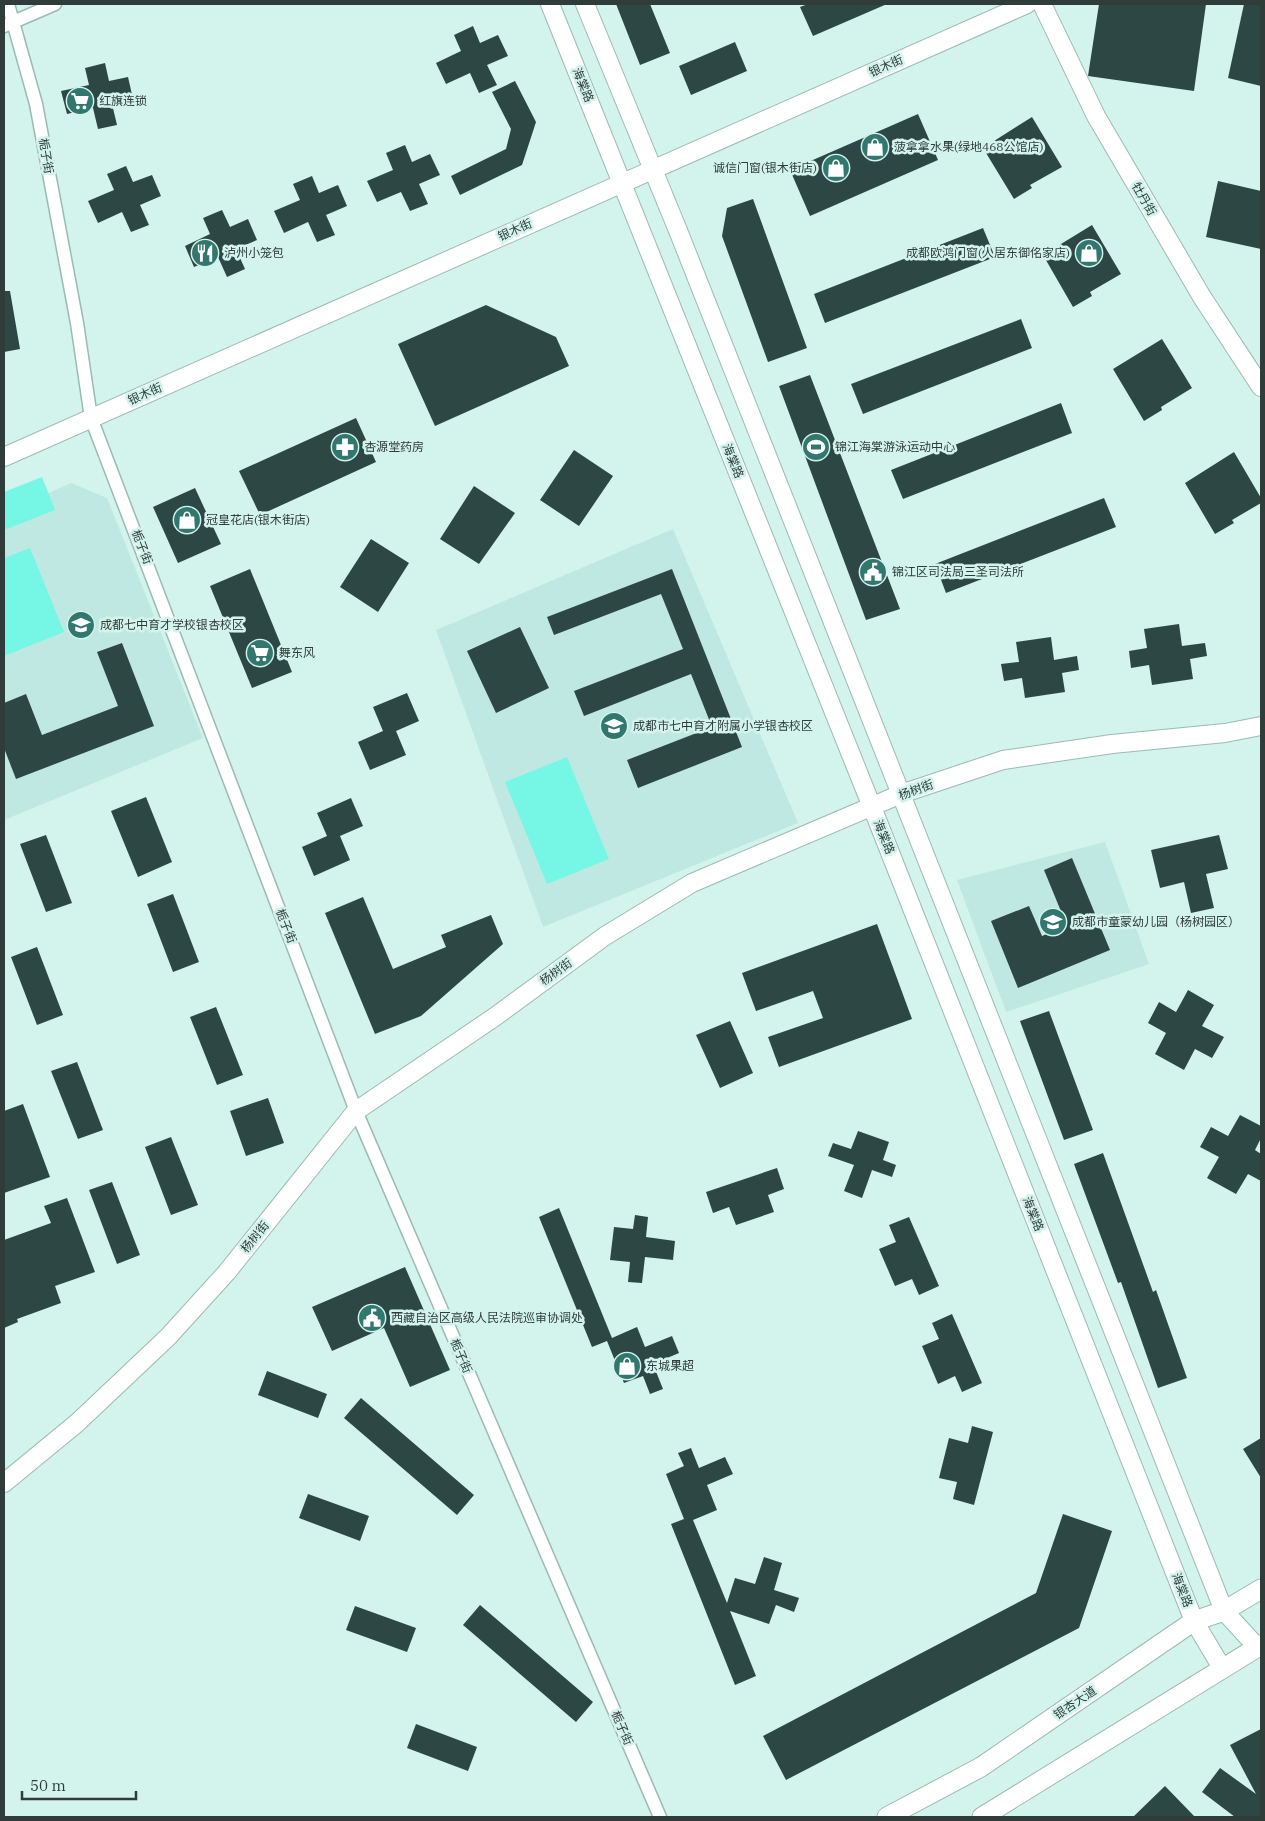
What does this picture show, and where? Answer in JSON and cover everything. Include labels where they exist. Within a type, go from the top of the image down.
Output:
[{"type":"main road","name":"海棠路","points":[[550,4],[872,807],[1194,1621],[1222,1668]]},
{"type":"main road","points":[[585,4],[653,170],[1224,1611],[1260,1648],[1222,1668],[982,1817]]},
{"type":"main road","name":"银木街","points":[[4,457],[1027,4]]},
{"type":"main road","name":"牡丹街","points":[[1042,4],[1096,116],[1202,297],[1260,383]]},
{"type":"main road","name":"杨树街","points":[[4,1483],[77,1423],[168,1337],[227,1272],[356,1111],[496,1016],[605,936],[692,883],[901,794],[1003,760],[1112,744],[1225,733],[1261,726]]},
{"type":"main road","name":"银杏大道","points":[[887,1817],[981,1767],[1194,1621],[1224,1611],[1261,1589]]},
{"type":"street","name":"栀子街","points":[[8,4],[9,24],[36,104],[77,323],[91,418],[356,1111],[660,1817]]},
{"type":"street","points":[[9,24],[55,4]]},
{"type":"shaded area","name":"成都七中育才学校银杏校区","points":[[71,483],[107,498],[203,738],[4,820],[4,513]]},
{"type":"shaded area","name":"成都市七中育才附属小学银杏校区","points":[[673,529],[798,823],[543,927],[436,630]]},
{"type":"shaded area","name":"成都市童蒙幼儿园（杨树园区）","points":[[1105,842],[1149,964],[1006,1012],[957,880]]},
{"type":"green space","points":[[42,477],[55,510],[4,530],[4,492]]},
{"type":"green space","points":[[30,548],[64,632],[4,656],[4,558]]},
{"type":"green space","points":[[567,757],[609,859],[547,884],[505,782]]},
{"type":"building","points":[[616,4],[650,4],[670,53],[640,65]]},
{"type":"building","points":[[808,4],[887,4],[813,36],[800,7]]},
{"type":"building","points":[[1099,4],[1206,4],[1194,91],[1088,76]]},
{"type":"building","points":[[1244,4],[1261,4],[1261,86],[1228,78]]},
{"type":"building","points":[[473,26],[480,43],[498,35],[508,56],[487,65],[497,85],[479,93],[470,73],[446,84],[436,63],[461,51],[454,35]]},
{"type":"building","points":[[735,42],[747,71],[691,95],[679,66]]},
{"type":"building","points":[[105,63],[109,81],[128,77],[133,99],[112,104],[117,125],[98,129],[93,108],[67,114],[61,91],[89,85],[85,68]]},
{"type":"building","points":[[515,81],[536,122],[522,165],[460,195],[451,176],[506,149],[511,129],[492,92]]},
{"type":"building","points":[[918,114],[938,160],[810,216],[790,170]]},
{"type":"building","points":[[1032,117],[1062,167],[1030,185],[1032,188],[1014,199],[983,148]]},
{"type":"building","points":[[405,145],[412,162],[430,154],[440,175],[419,184],[428,204],[410,211],[401,192],[377,202],[367,181],[393,170],[386,153]]},
{"type":"building","points":[[126,166],[133,182],[152,175],[161,196],[140,205],[149,225],[131,232],[122,212],[98,223],[88,201],[114,190],[107,174]]},
{"type":"building","points":[[312,176],[319,193],[338,185],[347,206],[326,215],[335,235],[317,242],[308,222],[284,233],[274,211],[300,200],[293,184]]},
{"type":"building","points":[[1218,181],[1261,191],[1261,249],[1206,237]]},
{"type":"building","points":[[753,199],[807,348],[768,362],[722,236],[727,208]]},
{"type":"building","points":[[222,210],[230,227],[248,219],[257,240],[236,249],[245,269],[227,277],[218,257],[194,267],[185,246],[210,234],[203,218]]},
{"type":"building","points":[[1092,225],[1121,274],[1090,292],[1092,296],[1073,307],[1043,255]]},
{"type":"building","points":[[983,228],[995,257],[825,323],[814,294]]},
{"type":"building","points":[[4,291],[10,291],[20,349],[4,352]]},
{"type":"building","points":[[486,305],[556,337],[569,366],[435,426],[398,344]]},
{"type":"building","points":[[1021,319],[1032,348],[863,414],[851,384]]},
{"type":"building","points":[[1162,339],[1192,388],[1161,407],[1162,410],[1144,421],[1113,369]]},
{"type":"building","points":[[810,375],[900,609],[866,620],[779,386]]},
{"type":"building","points":[[1061,403],[1072,433],[903,499],[891,470]]},
{"type":"building","points":[[356,418],[376,462],[260,515],[239,471]]},
{"type":"building","points":[[574,450],[613,476],[579,526],[540,500]]},
{"type":"building","points":[[1234,452],[1261,498],[1261,503],[1232,520],[1234,523],[1215,534],[1185,483]]},
{"type":"building","points":[[474,486],[515,513],[479,564],[440,539]]},
{"type":"building","points":[[195,488],[221,544],[178,563],[153,507]]},
{"type":"building","points":[[1104,498],[1116,527],[946,593],[935,564]]},
{"type":"building","points":[[371,539],[409,563],[378,612],[340,587]]},
{"type":"building","points":[[250,569],[292,672],[252,688],[210,586]]},
{"type":"building","points":[[672,569],[742,747],[638,788],[627,760],[712,727],[691,674],[584,716],[574,691],[683,649],[661,594],[554,635],[547,617]]},
{"type":"building","points":[[1179,624],[1182,646],[1205,643],[1207,656],[1190,659],[1193,679],[1152,685],[1149,665],[1131,668],[1129,651],[1147,648],[1144,629]]},
{"type":"building","points":[[520,627],[549,688],[496,713],[467,651]]},
{"type":"building","points":[[1051,637],[1054,660],[1077,656],[1079,670],[1062,673],[1065,692],[1025,698],[1022,678],[1004,681],[1001,664],[1019,662],[1016,642]]},
{"type":"building","points":[[122,643],[154,726],[16,779],[4,748],[4,703],[26,694],[42,735],[118,706],[97,652]]},
{"type":"building","points":[[407,693],[419,721],[396,731],[406,755],[370,770],[358,742],[383,731],[373,707]]},
{"type":"building","points":[[146,797],[172,862],[138,877],[111,811]]},
{"type":"building","points":[[351,798],[363,826],[340,836],[350,860],[314,876],[302,847],[327,836],[317,813]]},
{"type":"building","points":[[46,835],[72,903],[46,912],[20,844]]},
{"type":"building","points":[[1219,835],[1228,869],[1206,874],[1214,908],[1191,913],[1184,882],[1160,888],[1151,850]]},
{"type":"building","points":[[1072,858],[1110,950],[1018,988],[991,921],[1029,906],[1042,936],[1067,926],[1044,870]]},
{"type":"building","points":[[173,894],[199,962],[173,972],[147,904]]},
{"type":"building","points":[[363,897],[393,969],[446,947],[441,935],[491,915],[503,944],[421,1016],[375,1034],[325,913]]},
{"type":"building","points":[[877,924],[912,1019],[779,1067],[768,1037],[823,1018],[813,991],[756,1011],[742,973]]},
{"type":"building","points":[[37,947],[63,1015],[37,1025],[11,957]]},
{"type":"building","points":[[1188,990],[1214,1005],[1202,1026],[1224,1037],[1212,1058],[1195,1049],[1184,1070],[1155,1054],[1166,1033],[1148,1023],[1159,1002],[1176,1012]]},
{"type":"building","points":[[216,1007],[243,1075],[217,1085],[190,1017]]},
{"type":"building","points":[[1049,1011],[1093,1130],[1064,1140],[1020,1021]]},
{"type":"building","points":[[730,1021],[753,1073],[720,1088],[696,1035]]},
{"type":"building","points":[[77,1062],[103,1130],[78,1139],[51,1071]]},
{"type":"building","points":[[268,1098],[284,1143],[246,1156],[230,1111]]},
{"type":"building","points":[[23,1104],[50,1177],[4,1193],[4,1111]]},
{"type":"building","points":[[1240,1115],[1261,1126],[1261,1138],[1255,1150],[1261,1154],[1261,1181],[1248,1174],[1236,1194],[1207,1178],[1219,1157],[1200,1147],[1211,1127],[1228,1136]]},
{"type":"building","points":[[858,1131],[889,1142],[883,1160],[896,1165],[892,1177],[872,1170],[862,1198],[844,1191],[854,1165],[828,1156],[833,1143],[851,1149]]},
{"type":"building","points":[[171,1137],[198,1205],[171,1215],[145,1147]]},
{"type":"building","points":[[1103,1153],[1153,1292],[1156,1290],[1187,1378],[1158,1388],[1121,1282],[1118,1283],[1074,1164]]},
{"type":"building","points":[[777,1168],[784,1189],[768,1195],[774,1212],[736,1225],[729,1207],[713,1213],[706,1192]]},
{"type":"building","points":[[112,1182],[140,1255],[117,1264],[89,1190]]},
{"type":"building","points":[[67,1198],[95,1272],[55,1286],[61,1303],[17,1319],[18,1322],[4,1328],[4,1240],[51,1223],[44,1206]]},
{"type":"building","points":[[559,1208],[612,1338],[637,1327],[645,1347],[672,1336],[679,1353],[653,1364],[663,1389],[650,1394],[643,1376],[624,1383],[607,1341],[592,1347],[539,1217]]},
{"type":"building","points":[[635,1215],[648,1217],[646,1237],[675,1241],[673,1260],[645,1257],[642,1283],[628,1282],[630,1262],[610,1260],[614,1227],[633,1229]]},
{"type":"building","points":[[909,1217],[939,1286],[919,1295],[912,1279],[895,1286],[879,1249],[896,1242],[889,1225]]},
{"type":"building","name":"西藏自治区高级人民法院巡审协调处","points":[[405,1267],[450,1370],[410,1387],[384,1328],[332,1351],[312,1307]]},
{"type":"building","points":[[952,1314],[982,1383],[962,1392],[955,1376],[938,1384],[922,1346],[939,1339],[932,1323]]},
{"type":"building","points":[[267,1371],[327,1394],[318,1418],[258,1395]]},
{"type":"building","points":[[361,1398],[474,1495],[457,1515],[344,1418]]},
{"type":"building","points":[[972,1426],[993,1432],[974,1505],[953,1499],[957,1482],[939,1478],[949,1438],[968,1443]]},
{"type":"building","points":[[1261,1438],[1261,1478],[1243,1449]]},
{"type":"building","points":[[691,1448],[699,1468],[725,1457],[733,1474],[707,1485],[717,1510],[693,1520],[727,1603],[735,1578],[755,1584],[764,1557],[782,1563],[774,1590],[799,1598],[794,1612],[776,1605],[769,1624],[730,1611],[756,1676],[735,1685],[671,1524],[684,1519],[666,1474],[684,1466],[678,1453]]},
{"type":"building","points":[[308,1494],[369,1516],[360,1541],[299,1518]]},
{"type":"building","points":[[1063,1514],[1112,1531],[1079,1628],[786,1780],[763,1736],[1036,1593]]},
{"type":"building","points":[[480,1605],[593,1702],[576,1722],[463,1625]]},
{"type":"building","points":[[355,1606],[416,1628],[407,1652],[346,1630]]},
{"type":"building","points":[[416,1724],[477,1747],[468,1771],[407,1748]]},
{"type":"building","points":[[1261,1729],[1261,1817],[1235,1817],[1202,1792],[1220,1768],[1256,1794],[1230,1745]]},
{"type":"building","points":[[1165,1786],[1195,1817],[1133,1817]]},
{"type":"place","name":"红旗连锁","points":[[80,101]]},
{"type":"place","name":"菠拿拿水果(绿地468公馆店)","points":[[875,147]]},
{"type":"place","name":"诚信门窗(银木街店)","points":[[836,168]]},
{"type":"place","name":"泸州小笼包","points":[[205,253]]},
{"type":"place","name":"成都欧鸿门窗(人居东御佲家店)","points":[[1089,253]]},
{"type":"place","name":"杏源堂药房","points":[[345,447]]},
{"type":"place","name":"锦江海棠游泳运动中心","points":[[816,447]]},
{"type":"place","name":"冠皇花店(银木街店)","points":[[187,520]]},
{"type":"place","name":"锦江区司法局三圣司法所","points":[[873,572]]},
{"type":"place","name":"成都七中育才学校银杏校区","points":[[81,625]]},
{"type":"place","name":"舞东风","points":[[260,653]]},
{"type":"place","name":"成都市七中育才附属小学银杏校区","points":[[614,726]]},
{"type":"place","name":"成都市童蒙幼儿园（杨树园区）","points":[[1053,922]]},
{"type":"place","name":"西藏自治区高级人民法院巡审协调处","points":[[372,1318]]},
{"type":"place","name":"东城果超","points":[[627,1366]]}]
